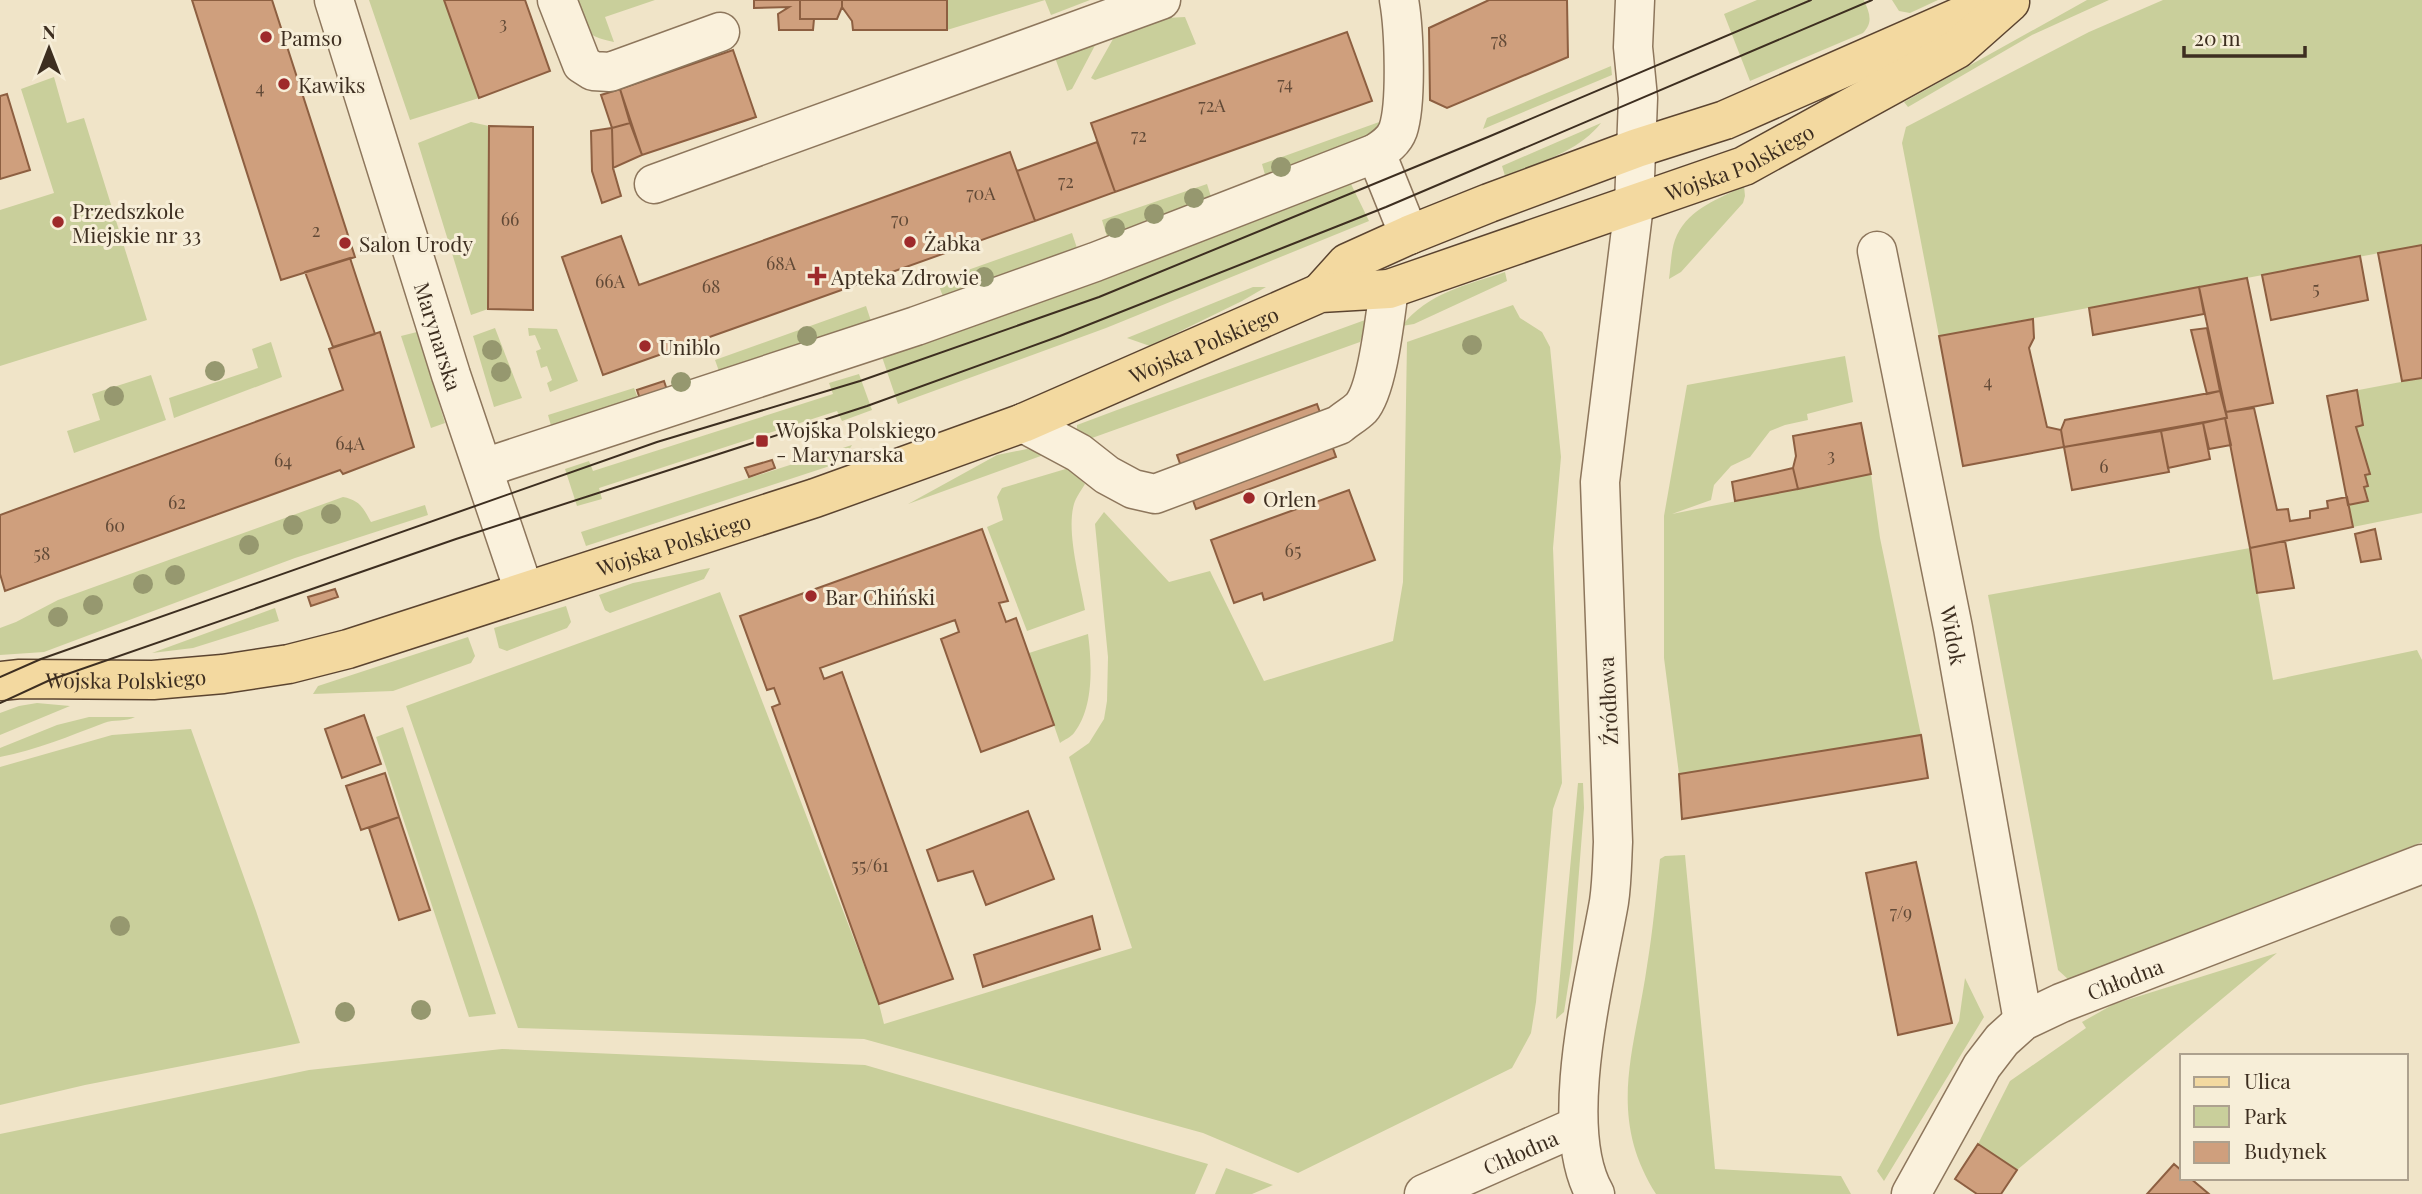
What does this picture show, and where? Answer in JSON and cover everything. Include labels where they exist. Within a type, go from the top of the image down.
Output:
[{"type":"main road","name":"Wojska Polskiego","points":[[1320,293],[1347,263],[1489,202],[1637,148],[1725,120],[1964,15],[2012,1]]},
{"type":"main road","name":"Wojska Polskiego","points":[[0,681],[153,680],[223,674],[289,664],[348,649],[815,498],[1023,422],[1320,293],[1389,289],[1744,166],[1957,49],[2012,1]]},
{"type":"street","name":"Marynarska","points":[[334,0],[451,375],[524,591]]},
{"type":"street","points":[[557,0],[582,64],[593,71],[610,72],[720,32]]},
{"type":"street","points":[[654,184],[1161,0]]},
{"type":"street","points":[[484,468],[916,326],[1095,262],[1376,153],[1390,143],[1398,132],[1402,110],[1403,23],[1399,0]]},
{"type":"street","name":"Źródłowa","points":[[1595,1194],[1586,1177],[1578,1126],[1581,1070],[1612,873],[1613,796],[1604,643],[1600,482],[1634,205],[1638,98],[1633,47],[1635,0]]},
{"type":"street","points":[[1376,153],[1409,236]]},
{"type":"street","name":"Widok","points":[[1877,251],[1953,628],[2023,1021]]},
{"type":"street","points":[[1023,422],[1079,453],[1107,475],[1133,489],[1155,494],[1339,425],[1362,408],[1368,396],[1379,354],[1389,289]]},
{"type":"street","name":"Chłodna","points":[[1911,1194],[1982,1066],[2002,1040],[2023,1021],[2061,1003],[2422,864]]},
{"type":"street","name":"Chłodna","points":[[1424,1194],[1578,1126]]},
{"type":"green space","points":[[369,0],[444,0],[479,98],[410,120]]},
{"type":"green space","points":[[572,0],[655,0],[605,17],[614,42],[596,37],[586,29]]},
{"type":"green space","points":[[947,0],[1045,0],[947,30]]},
{"type":"green space","points":[[1045,0],[1090,0],[1051,15]]},
{"type":"green space","points":[[1757,0],[1864,0],[1869,21],[1863,33],[1750,81],[1724,14]]},
{"type":"green space","points":[[1892,0],[1938,0],[1910,13],[1899,11]]},
{"type":"green space","points":[[2087,0],[2109,0],[2032,35],[1908,107],[1904,102]]},
{"type":"green space","points":[[2163,0],[2422,0],[2422,245],[1939,336],[1902,143],[1906,127],[2089,32]]},
{"type":"green space","points":[[1185,17],[1196,44],[1095,80],[1091,78],[1117,32],[1147,19]]},
{"type":"green space","points":[[1101,34],[1072,89],[1067,91],[1053,52]]},
{"type":"green space","points":[[1611,66],[1612,75],[1483,129],[1487,118]]},
{"type":"green space","name":"Przedszkole Miejskie nr 33","points":[[54,77],[67,123],[84,118],[147,320],[0,366],[0,210],[54,193],[21,89]]},
{"type":"green space","points":[[1382,121],[1366,138],[1267,182],[1262,164]]},
{"type":"green space","points":[[471,122],[489,126],[488,309],[471,315],[418,143]]},
{"type":"green space","points":[[1601,123],[1581,142],[1569,149],[1505,176],[1502,166]]},
{"type":"green space","points":[[1345,183],[1351,184],[1369,221],[1106,328],[898,404],[880,351]]},
{"type":"green space","points":[[1207,184],[1212,200],[1108,240],[1102,220]]},
{"type":"green space","points":[[1744,186],[1743,203],[1681,272],[1669,279],[1677,235],[1689,218],[1706,205]]},
{"type":"green space","points":[[1072,233],[1077,248],[944,299],[937,281]]},
{"type":"green space","points":[[1505,272],[1507,281],[1414,324],[1402,326],[1423,305],[1449,291]]},
{"type":"green space","points":[[1253,287],[1266,287],[1150,346],[1127,338]]},
{"type":"green space","points":[[1513,305],[1520,318],[1542,332],[1550,347],[1561,457],[1553,548],[1562,783],[1553,809],[1531,1033],[1512,1068],[1298,1173],[1203,1133],[864,1039],[518,1028],[406,706],[720,592],[879,1004],[884,1024],[1132,948],[1069,757],[1089,743],[1104,719],[1107,701],[1108,657],[1095,524],[1104,512],[1169,582],[1210,571],[1264,681],[1393,641],[1403,582],[1407,342]]},
{"type":"green space","points":[[866,306],[872,324],[720,374],[715,360]]},
{"type":"green space","points":[[1365,320],[1360,342],[1092,438],[1077,430],[1077,425]]},
{"type":"green space","points":[[495,328],[522,398],[494,407],[473,336]]},
{"type":"green space","points":[[528,328],[557,329],[578,381],[550,392],[547,383],[552,380],[547,366],[541,368],[536,351],[541,349],[535,335],[529,336]]},
{"type":"green space","points":[[417,332],[445,423],[431,428],[401,336]]},
{"type":"green space","points":[[271,342],[282,377],[174,418],[169,398],[258,368],[252,349]]},
{"type":"green space","points":[[1845,356],[1853,402],[1807,414],[1808,420],[1770,431],[1750,457],[1731,466],[1714,485],[1711,500],[1672,514],[1871,474],[1880,538],[1921,735],[1679,774],[1664,658],[1664,516],[1687,385]]},
{"type":"green space","points":[[859,374],[872,410],[842,421],[837,411],[599,488],[602,499],[577,506],[565,469],[589,461],[593,471],[833,394],[829,383]]},
{"type":"green space","points":[[151,375],[166,420],[74,453],[67,431],[100,420],[92,394]]},
{"type":"green space","points":[[2422,378],[2422,513],[2353,527],[2327,396]]},
{"type":"green space","points":[[634,388],[639,401],[552,429],[548,415]]},
{"type":"green space","points":[[852,445],[842,462],[586,546],[581,532]]},
{"type":"green space","points":[[1027,449],[1049,453],[908,504],[997,455]]},
{"type":"green space","points":[[1069,468],[1085,484],[1074,504],[1072,528],[1085,610],[1027,631],[987,527],[1003,520],[997,497],[1002,488]]},
{"type":"green space","points":[[343,497],[360,505],[371,522],[425,505],[428,515],[295,558],[44,652],[0,655],[0,628],[58,600]]},
{"type":"green space","points":[[2250,548],[2273,680],[2417,650],[2422,660],[2422,842],[2070,981],[2058,970],[1988,595]]},
{"type":"green space","points":[[710,568],[704,579],[610,613],[605,610],[599,595],[633,583]]},
{"type":"green space","points":[[566,606],[571,622],[567,628],[507,651],[499,648],[494,628]]},
{"type":"green space","points":[[275,608],[279,621],[193,648],[152,653]]},
{"type":"green space","points":[[1088,634],[1091,672],[1085,711],[1074,733],[1060,743],[1029,653]]},
{"type":"green space","points":[[468,637],[475,656],[471,663],[393,691],[313,694],[318,686]]},
{"type":"green space","points":[[37,703],[70,706],[0,735],[0,713]]},
{"type":"green space","points":[[89,717],[135,717],[108,722],[40,747],[0,757],[0,748],[57,725]]},
{"type":"green space","points":[[403,727],[496,1014],[469,1017],[376,737]]},
{"type":"green space","points":[[191,729],[300,1043],[85,1085],[0,1105],[0,767],[112,735]]},
{"type":"green space","points":[[1578,783],[1583,783],[1584,808],[1572,961],[1564,1012],[1556,1019]]},
{"type":"green space","points":[[1685,855],[1715,1169],[1841,1176],[1851,1194],[1656,1194],[1641,1165],[1632,1137],[1628,1109],[1631,1054],[1649,953],[1660,859],[1665,856]]},
{"type":"green space","points":[[2277,953],[2017,1170],[1978,1144],[2010,1081],[2086,1028],[2082,1022],[2114,1004]]},
{"type":"green space","points":[[1965,978],[1984,1017],[1884,1181],[1877,1171],[1959,1021]]},
{"type":"green space","points":[[502,1049],[865,1065],[1208,1164],[1195,1194],[0,1194],[0,1134],[309,1070]]},
{"type":"green space","points":[[1226,1168],[1273,1185],[1252,1194],[1215,1194]]},
{"type":"building","points":[[192,0],[272,0],[355,257],[281,280]]},
{"type":"building","points":[[444,0],[525,0],[550,71],[479,98]]},
{"type":"building","points":[[754,0],[800,0],[800,19],[814,19],[813,30],[779,30],[778,14],[789,7],[754,8]]},
{"type":"building","points":[[800,0],[842,0],[842,7],[837,19],[800,19]]},
{"type":"building","points":[[842,0],[947,0],[947,30],[853,30],[852,21],[842,7]]},
{"type":"building","points":[[1489,0],[1567,0],[1568,57],[1447,108],[1430,100],[1429,28]]},
{"type":"building","points":[[1347,32],[1372,101],[1115,192],[1091,123]]},
{"type":"building","points":[[733,50],[756,117],[642,155],[620,89]]},
{"type":"building","points":[[620,89],[630,123],[612,128],[601,95]]},
{"type":"building","points":[[7,94],[30,170],[0,179],[0,96]]},
{"type":"building","points":[[630,123],[642,155],[613,168],[612,128]]},
{"type":"building","points":[[489,126],[533,127],[533,310],[488,309]]},
{"type":"building","points":[[612,128],[613,168],[621,196],[602,203],[592,171],[591,131]]},
{"type":"building","points":[[1097,142],[1115,192],[1035,221],[1017,171]]},
{"type":"building","points":[[1010,152],[1035,221],[603,375],[562,257],[621,236],[639,285]]},
{"type":"building","points":[[2422,245],[2422,378],[2402,381],[2378,253]]},
{"type":"building","points":[[2360,256],[2368,300],[2271,320],[2262,275]]},
{"type":"building","points":[[350,258],[375,334],[333,347],[305,272]]},
{"type":"building","points":[[2247,278],[2273,403],[2226,412],[2199,287]]},
{"type":"building","points":[[2199,287],[2204,314],[2093,335],[2089,308]]},
{"type":"building","points":[[2033,319],[2034,338],[2029,348],[2047,427],[2061,430],[2064,447],[1963,466],[1939,336]]},
{"type":"building","points":[[2207,328],[2220,391],[2207,394],[2191,330]]},
{"type":"building","points":[[380,332],[414,447],[343,474],[340,470],[5,591],[0,574],[0,515],[343,390],[329,349]]},
{"type":"building","points":[[664,381],[667,390],[640,399],[637,390]]},
{"type":"building","points":[[2357,390],[2363,425],[2356,427],[2370,474],[2365,475],[2368,486],[2364,487],[2368,501],[2348,505],[2327,396]]},
{"type":"building","points":[[2220,391],[2227,418],[2064,447],[2061,430],[2065,420]]},
{"type":"building","points":[[1317,404],[1336,457],[1196,509],[1177,455]]},
{"type":"building","points":[[2254,408],[2277,510],[2288,509],[2290,521],[2310,518],[2310,511],[2328,508],[2327,501],[2347,497],[2353,527],[2250,548],[2225,418],[2226,412]]},
{"type":"building","points":[[2225,418],[2231,445],[2209,449],[2203,423]]},
{"type":"building","points":[[1861,423],[1871,474],[1798,489],[1793,468],[1796,456],[1793,436]]},
{"type":"building","points":[[2203,423],[2210,459],[2168,468],[2161,431]]},
{"type":"building","points":[[2161,431],[2169,472],[2072,490],[2064,447]]},
{"type":"building","points":[[772,460],[775,468],[749,477],[745,468]]},
{"type":"building","points":[[1793,468],[1798,489],[1735,501],[1732,482]]},
{"type":"building","points":[[1349,490],[1375,560],[1264,600],[1262,593],[1234,603],[1211,540]]},
{"type":"building","points":[[982,529],[1008,601],[999,603],[1006,622],[1016,618],[1054,725],[981,752],[941,639],[959,632],[955,620],[820,668],[824,679],[842,672],[953,979],[879,1004],[772,707],[780,704],[774,688],[767,690],[740,616]]},
{"type":"building","points":[[2375,529],[2381,559],[2361,562],[2355,534]]},
{"type":"building","points":[[2285,541],[2294,588],[2257,593],[2250,548]]},
{"type":"building","points":[[335,589],[338,597],[311,606],[308,597]]},
{"type":"building","points":[[364,715],[381,764],[342,778],[325,729]]},
{"type":"building","points":[[1921,735],[1928,778],[1682,819],[1679,774]]},
{"type":"building","points":[[385,773],[399,817],[361,830],[346,786]]},
{"type":"building","points":[[1028,811],[1054,879],[986,905],[973,871],[938,881],[927,850]]},
{"type":"building","points":[[399,817],[430,910],[399,920],[369,828]]},
{"type":"building","points":[[1916,862],[1952,1023],[1898,1035],[1866,873]]},
{"type":"building","points":[[1092,916],[1100,949],[983,987],[974,955]]},
{"type":"building","points":[[1978,1144],[2017,1170],[2001,1194],[1977,1194],[1955,1179]]},
{"type":"building","points":[[2174,1164],[2180,1169],[2180,1180],[2192,1180],[2209,1194],[2147,1194]]},
{"type":"tram line","points":[[0,677],[41,659],[657,442],[860,381],[1099,297],[1811,0]]},
{"type":"tram line","points":[[0,703],[50,680],[456,539],[867,406],[1060,336],[1386,207],[1872,0]]},
{"type":"place","name":"Pamso","points":[[266,37]]},
{"type":"place","name":"Kawiks","points":[[284,84]]},
{"type":"place","name":"Przedszkole Miejskie nr 33","points":[[58,222]]},
{"type":"place","name":"Żabka","points":[[910,242]]},
{"type":"place","name":"Salon Urody","points":[[345,243]]},
{"type":"place","name":"Apteka Zdrowie","points":[[817,276]]},
{"type":"place","name":"Uniblo","points":[[645,346]]},
{"type":"place","name":"Wojska Polskiego - Marynarska","points":[[762,441]]},
{"type":"place","name":"Orlen","points":[[1249,498]]},
{"type":"place","name":"Bar Chiński","points":[[811,596]]}]
